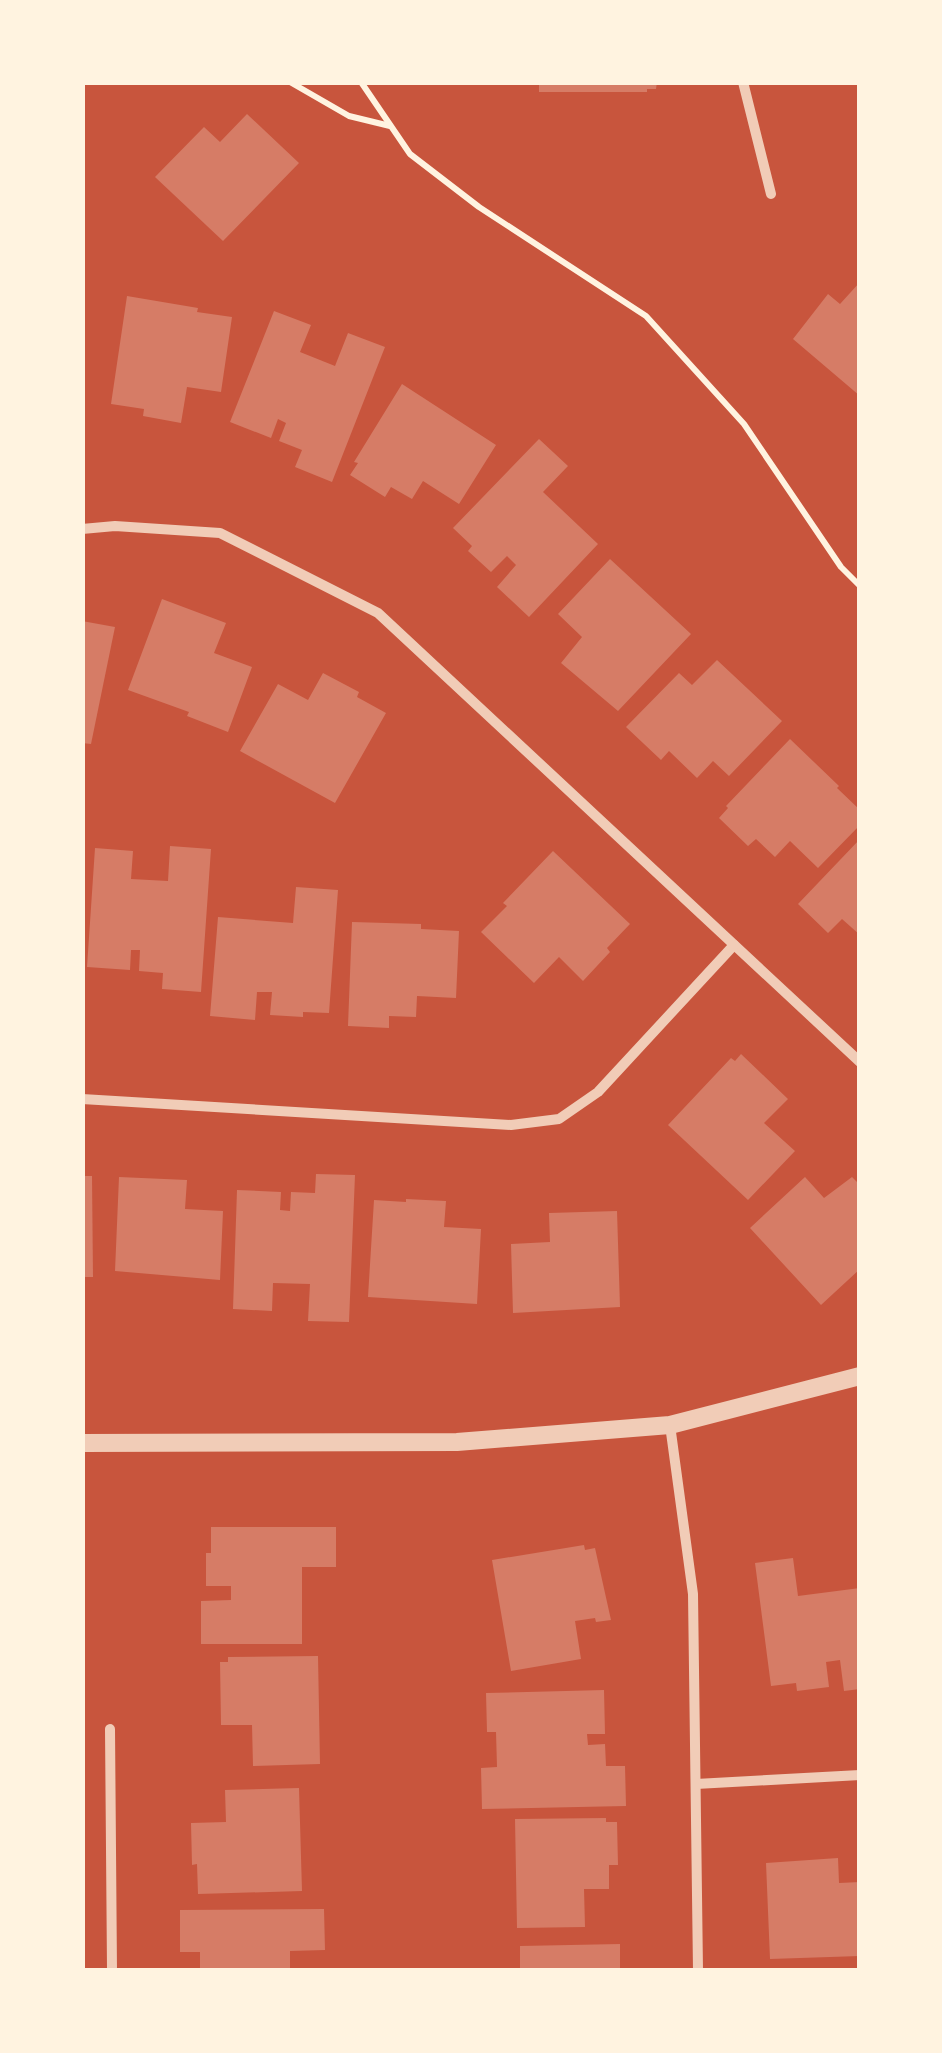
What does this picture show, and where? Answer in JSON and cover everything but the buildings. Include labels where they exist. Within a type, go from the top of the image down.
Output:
[{"type":"street","points":[[742,82],[771,194]]},
{"type":"street","points":[[82,529],[136,526],[220,533],[378,613],[860,1062]]},
{"type":"street","points":[[82,1099],[511,1125],[559,1118],[598,1092],[734,945]]},
{"type":"street","points":[[82,1443],[457,1442],[670,1425],[860,1376]]},
{"type":"street","points":[[670,1425],[693,1594],[698,1970]]},
{"type":"street","points":[[110,1729],[112,1970]]},
{"type":"street","points":[[696,1784],[860,1775]]},
{"type":"path","points":[[290,82],[349,116],[391,126]]},
{"type":"path","points":[[361,82],[410,154],[479,207],[646,316],[744,424],[841,567],[860,586]]}]
